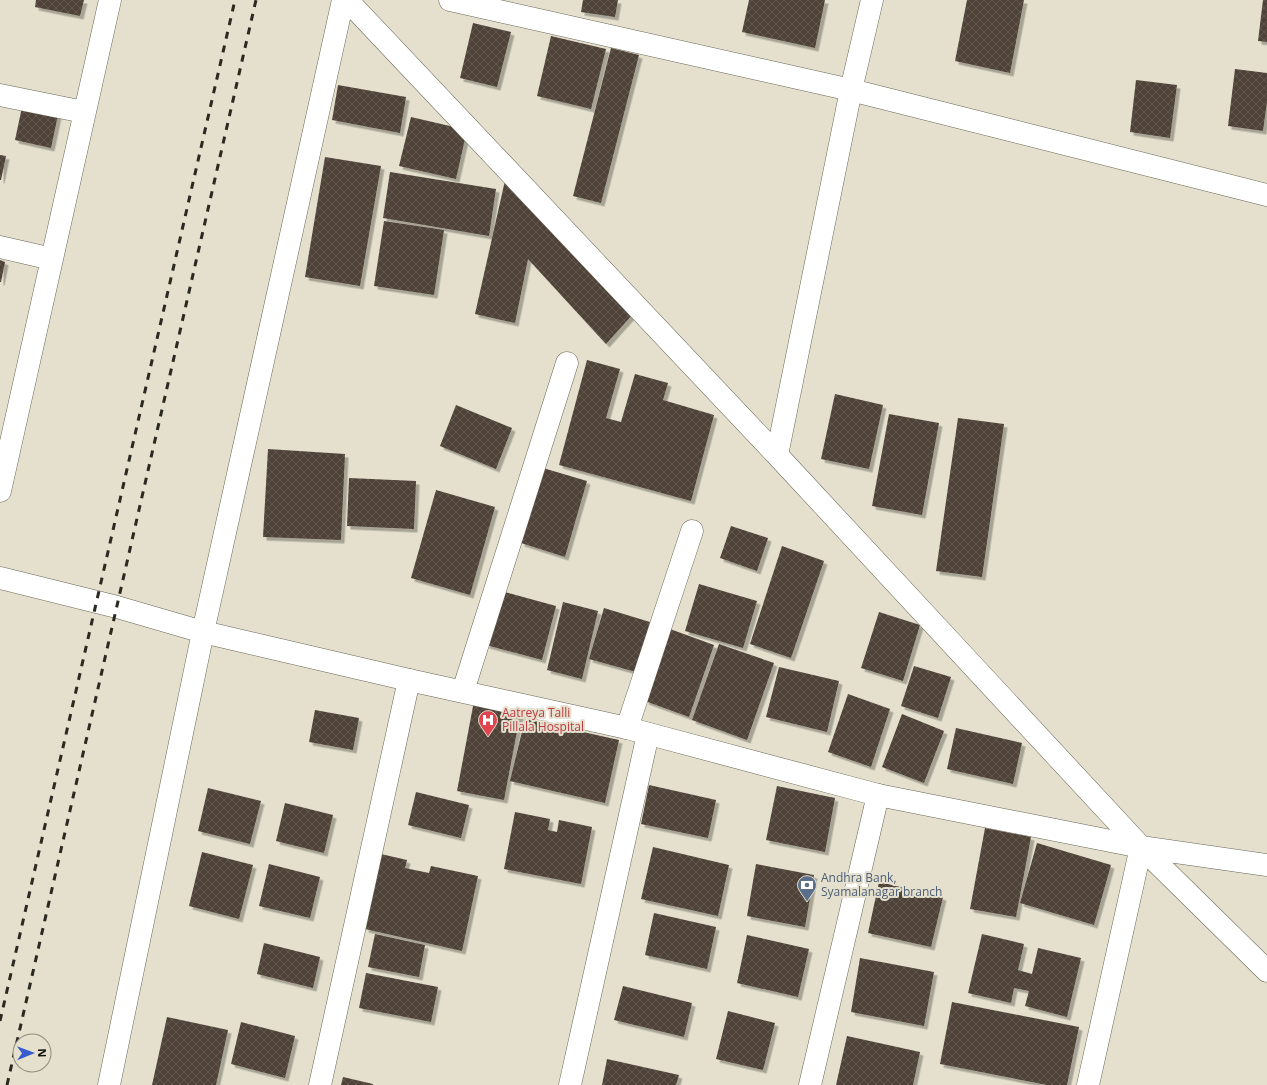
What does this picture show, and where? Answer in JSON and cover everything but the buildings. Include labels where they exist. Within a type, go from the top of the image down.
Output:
[{"type":"street","points":[[0,491],[110,0]]},
{"type":"street","points":[[109,1085],[203,632],[343,0]]},
{"type":"street","points":[[347,0],[777,455],[1141,848],[1267,971]]},
{"type":"street","points":[[450,0],[850,90],[1267,194]]},
{"type":"street","points":[[777,455],[850,90],[872,0]]},
{"type":"street","points":[[0,95],[84,112]]},
{"type":"street","points":[[0,247],[52,259]]},
{"type":"street","points":[[463,691],[567,363]]},
{"type":"street","points":[[627,728],[692,531]]},
{"type":"street","points":[[0,578],[203,632],[409,680],[627,728],[878,795],[1141,848],[1267,865]]},
{"type":"street","points":[[320,1085],[409,680]]},
{"type":"street","points":[[570,1085],[648,734]]},
{"type":"street","points":[[810,1085],[878,795]]},
{"type":"street","points":[[1088,1085],[1141,848]]},
{"type":"railway","points":[[0,1021],[235,0]]},
{"type":"railway","points":[[7,1085],[256,0]]},
{"type":"place","name":"Aatreya Talli Pillala Hospital","points":[[488,737]]},
{"type":"place","name":"Andhra Bank, Syamalanagar branch","points":[[807,902]]}]
